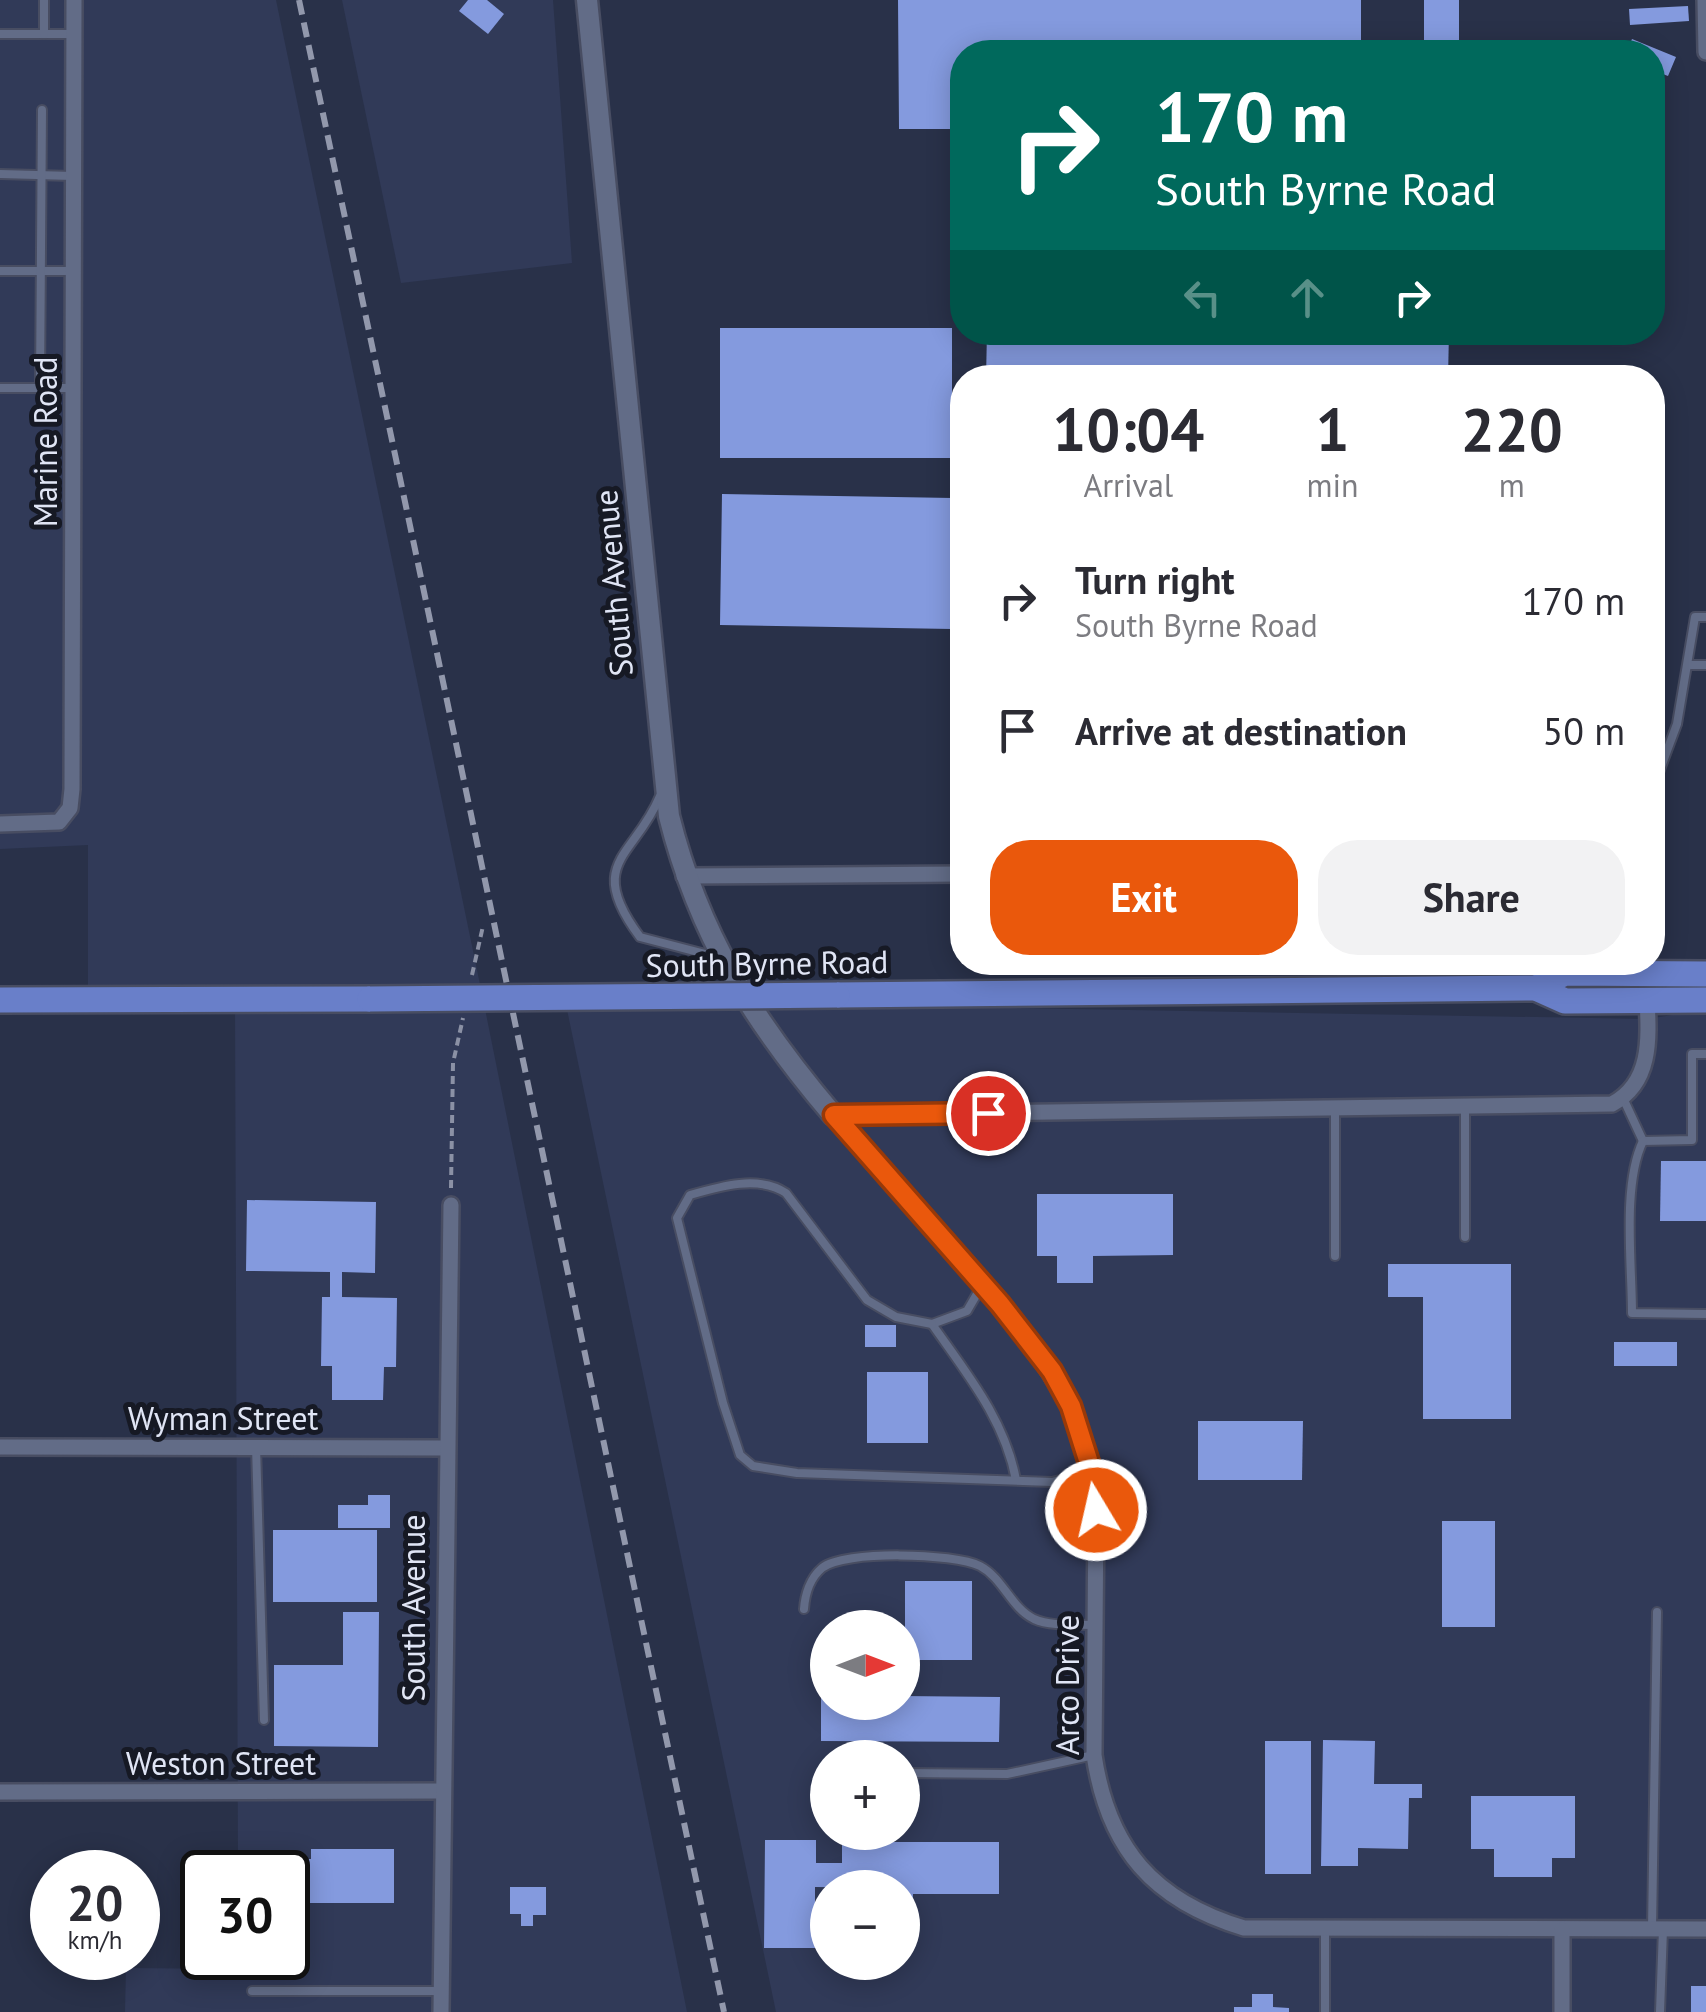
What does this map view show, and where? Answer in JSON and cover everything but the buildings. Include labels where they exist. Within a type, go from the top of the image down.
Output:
[{"type":"main road","name":"South Byrne Road","points":[[1592,975],[1647,979],[1706,974]]},
{"type":"main road","name":"South Byrne Road","points":[[0,1000],[1536,988],[1561,975]]},
{"type":"main road","name":"South Byrne Road","points":[[1647,979],[1706,1000]]},
{"type":"street","name":"Marine Road","points":[[0,824],[59,822],[70,808],[74,0]]},
{"type":"street","name":"South Avenue","points":[[587,0],[664,787],[684,876],[722,958],[766,1030],[834,1115]]},
{"type":"street","points":[[1705,1],[1706,52]]},
{"type":"street","points":[[684,876],[950,874]]},
{"type":"street","points":[[834,1115],[1612,1104],[1636,1084],[1645,1063],[1649,1035],[1647,979]]},
{"type":"street","name":"Arco Drive","points":[[834,1115],[982,1284],[1052,1371],[1071,1406],[1092,1472],[1096,1510],[1094,1756],[1098,1782],[1118,1835],[1148,1878],[1210,1918],[1244,1928],[1706,1929]]},
{"type":"street","name":"South Avenue","points":[[440,2012],[451,1205]]},
{"type":"street","name":"Wyman Street","points":[[0,1447],[446,1448]]},
{"type":"street","name":"Weston Street","points":[[0,1792],[443,1791]]},
{"type":"street","points":[[1562,1930],[1562,2012]]},
{"type":"lane","points":[[44,0],[44,34]]},
{"type":"lane","points":[[0,34],[74,34]]},
{"type":"lane","points":[[40,388],[42,110]]},
{"type":"lane","points":[[0,174],[73,176]]},
{"type":"lane","points":[[0,272],[73,270]]},
{"type":"lane","points":[[0,388],[74,388]]},
{"type":"lane","points":[[1665,756],[1677,724],[1695,616],[1706,617]]},
{"type":"lane","points":[[1688,665],[1706,665]]},
{"type":"lane","points":[[664,787],[656,806],[619,858],[617,900],[640,937],[722,958]]},
{"type":"lane","points":[[1643,1142],[1692,1140],[1692,1054],[1706,1054]]},
{"type":"lane","points":[[1623,1098],[1643,1142]]},
{"type":"lane","points":[[1465,1106],[1465,1238]]},
{"type":"lane","points":[[1334,1256],[1336,1108]]},
{"type":"lane","points":[[1643,1142],[1635,1158],[1632,1313],[1706,1314]]},
{"type":"lane","points":[[982,1284],[967,1311],[932,1324],[896,1317],[867,1300],[786,1193],[770,1183],[690,1195],[677,1218],[728,1421],[740,1456],[753,1466],[797,1473],[1052,1482],[1092,1472]]},
{"type":"lane","points":[[932,1324],[994,1414],[1010,1445],[1016,1480]]},
{"type":"lane","points":[[256,1446],[264,1720]]},
{"type":"lane","points":[[804,1609],[810,1584],[820,1569],[834,1562],[909,1556],[966,1560],[996,1578],[1027,1615],[1052,1624],[1095,1625]]},
{"type":"lane","points":[[1657,1612],[1660,2012]]},
{"type":"lane","points":[[920,1773],[1007,1774],[1094,1756]]},
{"type":"lane","points":[[1325,2012],[1326,1930]]},
{"type":"lane","points":[[252,1991],[441,1991]]},
{"type":"path","points":[[472,978],[483,926]]},
{"type":"path","points":[[451,1205],[453,1064],[464,1012]]},
{"type":"shaded area","points":[[0,0],[276,0],[687,2012],[125,2012],[126,1980],[160,1980],[160,1968],[180,1968],[180,1980],[310,1980],[310,1850],[238,1850],[235,1000],[88,1000],[88,845],[0,849]]},
{"type":"shaded area","points":[[342,0],[553,0],[572,263],[401,283]]},
{"type":"shaded area","points":[[565,1000],[1646,1019],[1706,1010],[1706,2012],[776,2012]]},
{"type":"railway","points":[[299,0],[724,2012]]},
{"type":"route","points":[[988,1113],[834,1115],[1000,1304],[1052,1371],[1071,1406],[1090,1466],[1096,1510]]}]
